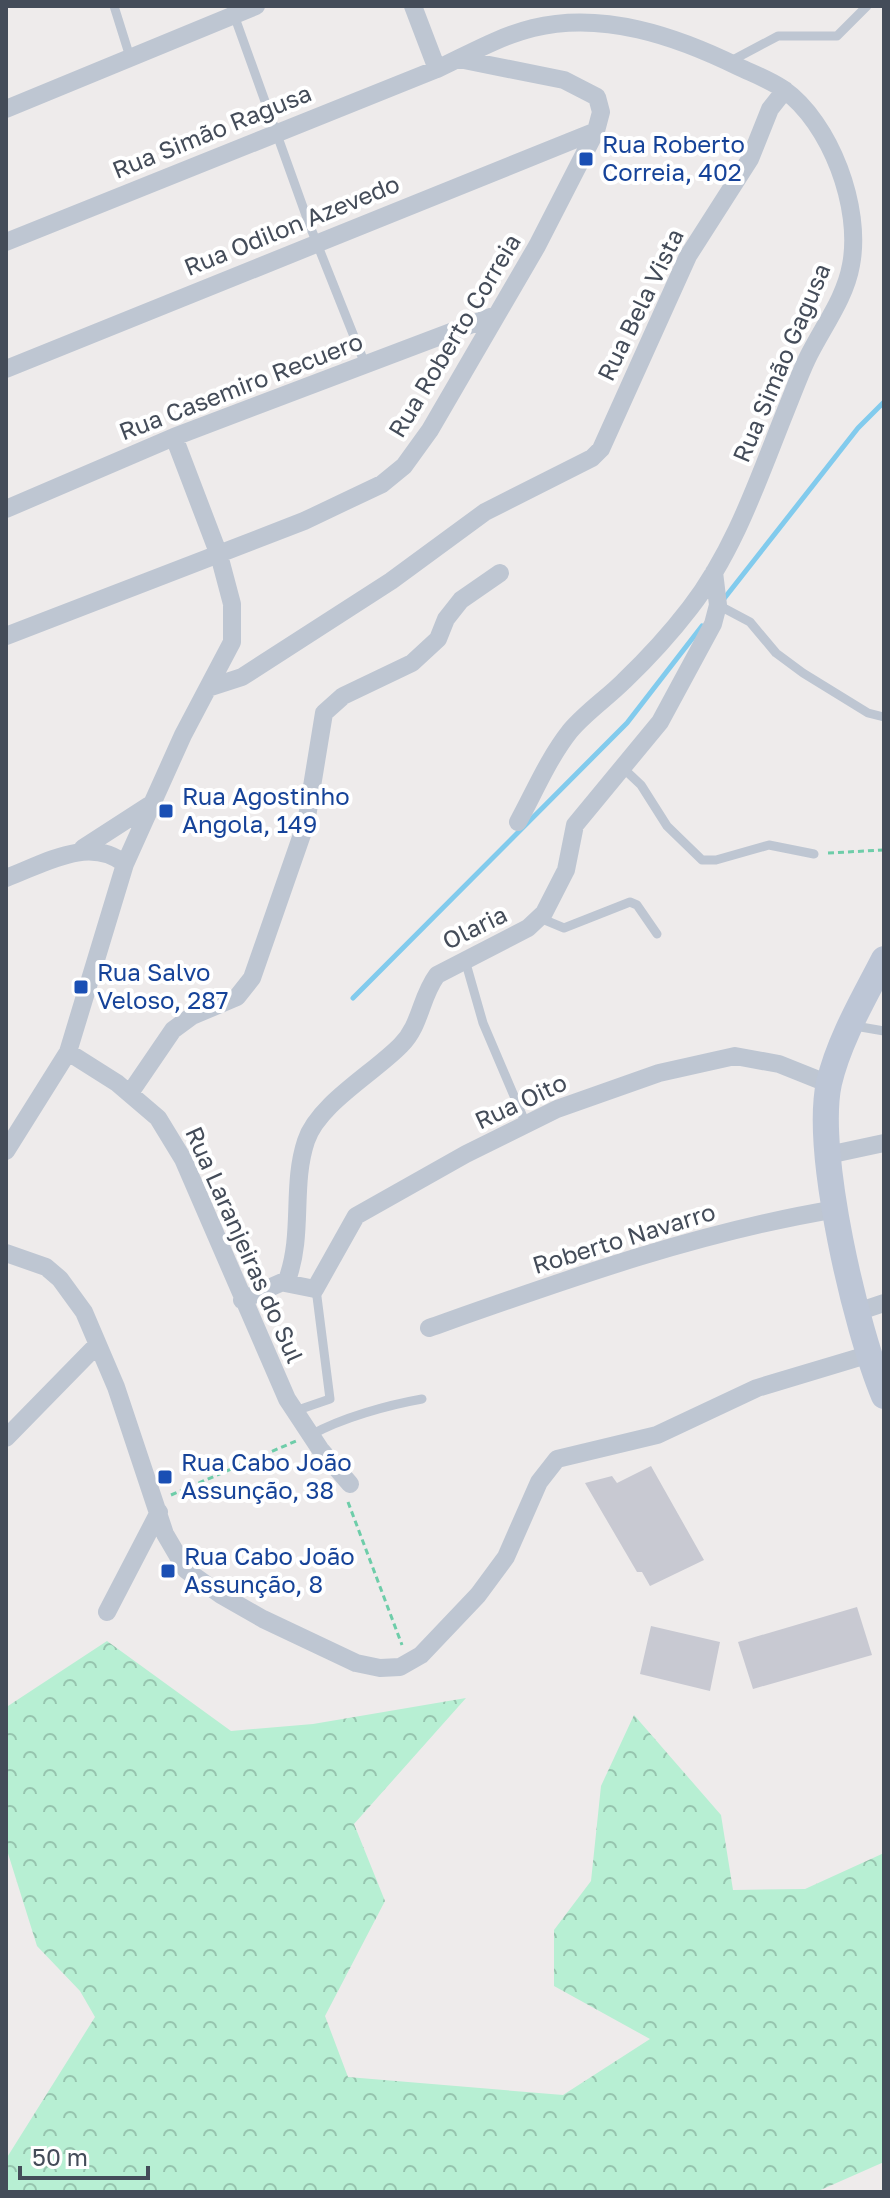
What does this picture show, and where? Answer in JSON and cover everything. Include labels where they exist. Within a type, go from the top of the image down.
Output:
[{"type":"main road","points":[[884,959],[851,1025],[829,1084],[828,1155],[857,1312],[867,1355],[884,1396]]},
{"type":"street","points":[[6,109],[256,6]]},
{"type":"street","points":[[413,6],[437,69]]},
{"type":"street","name":"Rua Simão Gagusa","points":[[437,69],[530,28],[597,22],[648,31],[729,62],[785,90],[809,117],[834,155],[849,193],[854,233],[852,264],[844,289],[807,359],[748,503],[714,572],[691,607],[654,651],[571,730],[518,822]]},
{"type":"street","points":[[459,59],[564,80],[585,88],[597,97],[601,112],[596,131]]},
{"type":"street","name":"Rua Simão Ragusa","points":[[6,242],[275,131],[437,69]]},
{"type":"street","name":"Rua Bela Vista","points":[[208,688],[242,677],[391,581],[485,512],[592,458],[601,449],[688,256],[750,159],[770,109],[785,90]]},
{"type":"street","name":"Rua Odilon Azevedo","points":[[6,369],[596,131]]},
{"type":"street","name":"Rua Roberto Correia","points":[[6,636],[219,555],[351,500],[393,475],[430,430],[596,131]]},
{"type":"street","name":"Rua Casemiro Recuero","points":[[6,509],[174,437],[496,315]]},
{"type":"street","points":[[6,1151],[68,1052],[125,864],[151,803],[232,642],[232,604],[219,555],[174,437]]},
{"type":"street","name":"Olaria","points":[[285,1283],[298,1241],[300,1167],[312,1128],[406,1038],[418,1022],[429,986],[437,975],[519,933],[540,918],[566,870],[575,825],[660,722],[713,624],[718,605],[714,572]]},
{"type":"street","points":[[130,1093],[173,1030],[192,1016],[237,997],[252,978],[306,823],[319,728],[326,710],[352,691],[412,663],[438,639],[446,619],[461,600],[500,573]]},
{"type":"street","points":[[6,878],[81,850],[151,803]]},
{"type":"street","points":[[81,850],[113,854],[125,864]]},
{"type":"street","name":"Rua Laranjeiras do Sul","points":[[68,1052],[130,1093],[158,1118],[177,1149],[242,1300],[295,1411],[350,1484]]},
{"type":"street","name":"Rua Oito","points":[[316,1289],[356,1216],[526,1124],[630,1083],[728,1057],[779,1064],[829,1084]]},
{"type":"street","points":[[828,1155],[884,1143]]},
{"type":"street","name":"Roberto Navarro","points":[[429,1328],[667,1249],[837,1209]]},
{"type":"street","points":[[6,1253],[29,1259],[60,1279],[84,1312],[116,1387],[169,1545],[181,1564],[221,1595],[356,1663],[392,1668],[409,1663],[445,1633],[497,1570],[539,1482],[557,1459],[657,1435],[757,1388],[867,1355]]},
{"type":"street","points":[[242,1300],[285,1283],[310,1291],[316,1289]]},
{"type":"street","points":[[857,1312],[884,1303]]},
{"type":"street","points":[[6,1438],[97,1345]]},
{"type":"street","points":[[107,1612],[158,1507]]},
{"type":"lane","points":[[114,6],[130,57]]},
{"type":"lane","points":[[729,62],[778,36],[837,36],[867,6]]},
{"type":"lane","points":[[234,15],[316,243],[365,364]]},
{"type":"lane","points":[[718,605],[750,622],[776,653],[803,673],[868,713],[884,717]]},
{"type":"lane","points":[[624,769],[641,785],[667,826],[702,860],[716,860],[769,845],[814,854]]},
{"type":"lane","points":[[540,918],[564,928],[630,902],[637,905],[657,934]]},
{"type":"lane","points":[[465,960],[483,1023],[526,1124]]},
{"type":"lane","points":[[851,1025],[884,1031]]},
{"type":"lane","points":[[295,1411],[330,1399],[316,1289]]},
{"type":"lane","points":[[311,1435],[365,1416],[381,1407],[422,1399]]},
{"type":"path","points":[[814,854],[884,850]]},
{"type":"path","points":[[158,1507],[311,1435]]},
{"type":"path","points":[[350,1484],[343,1495],[356,1517],[409,1663]]},
{"type":"green space","points":[[107,1641],[231,1731],[313,1724],[466,1698],[354,1824],[385,1901],[325,2016],[348,2077],[563,2095],[650,2039],[554,1986],[554,1930],[591,1881],[601,1786],[634,1715],[721,1815],[733,1890],[805,1889],[884,1853],[884,2162],[816,2192],[6,2192],[6,2159],[95,2017],[80,1991],[37,1946],[6,1847],[6,1715],[8,1706]]},
{"type":"building","points":[[651,1466],[704,1560],[650,1586],[642,1572],[637,1572],[585,1483],[612,1476],[617,1483]]},
{"type":"building","points":[[857,1607],[872,1655],[753,1689],[738,1642]]},
{"type":"building","points":[[651,1626],[720,1642],[710,1691],[640,1674]]},
{"type":"waterway","points":[[723,600],[858,428],[884,402]]},
{"type":"waterway","points":[[353,998],[627,723],[702,626]]},
{"type":"place","name":"Rua Roberto Correia, 402","points":[[586,159]]},
{"type":"place","name":"Rua Agostinho Angola, 149","points":[[166,811]]},
{"type":"place","name":"Rua Salvo Veloso, 287","points":[[81,987]]},
{"type":"place","name":"Rua Cabo João Assunção, 38","points":[[165,1477]]},
{"type":"place","name":"Rua Cabo João Assunção, 8","points":[[168,1571]]}]
